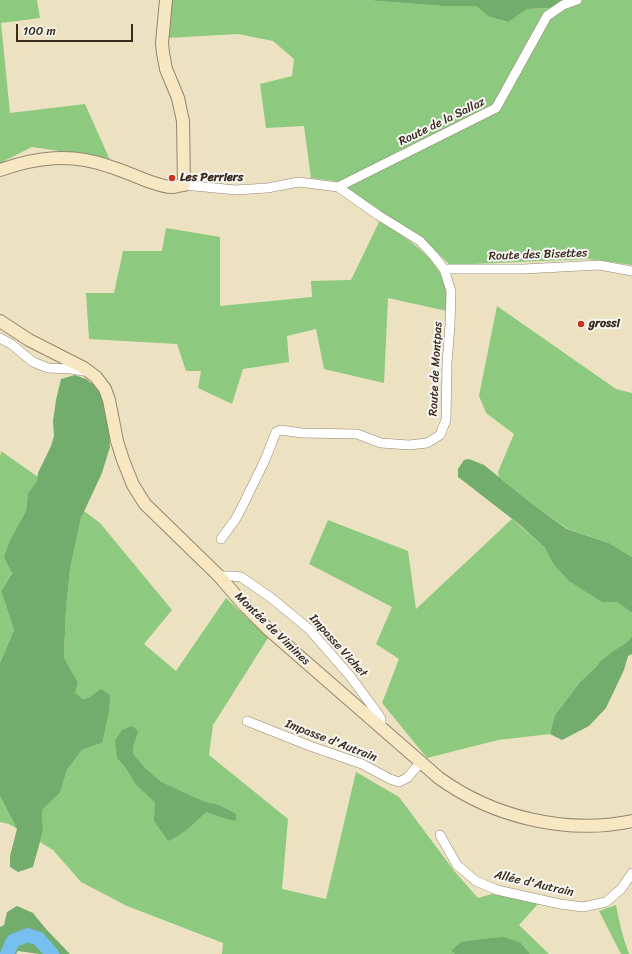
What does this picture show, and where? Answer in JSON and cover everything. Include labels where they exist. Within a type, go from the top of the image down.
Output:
[{"type":"street","points":[[166,0],[162,43],[166,69],[178,98],[183,121],[184,185]]},
{"type":"street","name":"Route de la Sallaz","points":[[338,187],[496,108],[547,16],[563,5],[576,0]]},
{"type":"street","points":[[0,170],[41,159],[59,157],[91,161],[157,184],[172,187],[184,185],[236,190],[266,188],[299,182],[338,187]]},
{"type":"street","name":"Route de Montpas","points":[[221,539],[242,509],[265,460],[276,432],[281,430],[302,433],[357,434],[381,442],[409,445],[427,443],[440,435],[446,420],[450,292],[444,269],[420,241],[378,215],[338,187]]},
{"type":"street","name":"Route des Bisettes","points":[[444,269],[524,269],[599,264],[632,271]]},
{"type":"street","name":"Montée de Vimines","points":[[0,321],[29,340],[91,372],[100,381],[109,400],[120,451],[128,473],[145,504],[219,576],[244,605],[268,629],[380,728],[443,781],[467,796],[484,804],[538,821],[590,825],[632,823]]},
{"type":"street","points":[[0,338],[11,344],[33,362],[48,368],[91,372]]},
{"type":"street","name":"Impasse Vichet","points":[[219,576],[241,577],[270,597],[309,629],[350,676],[378,714],[381,720],[380,728]]},
{"type":"street","name":"Impasse d'Autrain","points":[[247,721],[310,746],[362,764],[390,779],[399,782],[407,778],[421,762]]},
{"type":"street","name":"Allée d'Autrain","points":[[440,836],[457,865],[476,880],[497,890],[560,904],[583,907],[606,902],[621,889],[632,873]]},
{"type":"green space","points":[[0,0],[37,0],[40,18],[1,23],[10,113],[85,104],[110,160],[32,147],[0,163]]},
{"type":"green space","points":[[170,0],[366,0],[442,6],[476,6],[489,17],[507,22],[527,9],[550,8],[568,0],[632,0],[632,265],[589,259],[450,265],[424,240],[335,181],[311,178],[304,126],[266,128],[260,84],[292,76],[294,59],[273,41],[238,34],[167,38]]},
{"type":"green space","points":[[366,0],[568,0],[550,8],[527,9],[508,22],[489,17],[476,6],[442,6]]},
{"type":"green space","points":[[380,220],[410,241],[429,258],[442,278],[446,289],[447,303],[447,311],[388,298],[384,383],[324,369],[316,329],[287,336],[289,362],[243,369],[232,404],[198,388],[201,371],[186,371],[177,344],[89,339],[86,293],[114,293],[123,251],[162,251],[166,228],[220,237],[220,306],[312,297],[311,281],[351,280]]},
{"type":"green space","points":[[497,306],[616,389],[632,393],[632,557],[609,543],[568,529],[531,503],[499,477],[498,472],[514,434],[486,413],[479,396]]},
{"type":"green space","points":[[75,375],[86,379],[98,388],[104,401],[109,425],[110,447],[102,473],[81,518],[70,570],[66,608],[64,658],[78,682],[75,693],[83,699],[90,697],[101,689],[110,695],[109,712],[102,743],[82,750],[67,770],[60,793],[42,810],[43,831],[33,867],[18,872],[10,867],[10,856],[17,829],[0,796],[0,663],[14,630],[1,591],[12,573],[4,557],[11,538],[26,511],[28,493],[37,481],[38,473],[51,446],[54,436],[53,421],[56,400],[61,379]]},
{"type":"green space","points":[[1,451],[38,477],[37,481],[28,493],[26,511],[11,538],[12,572],[1,591],[14,630],[0,663],[0,458]]},
{"type":"green space","points":[[469,459],[484,465],[531,503],[567,529],[609,543],[632,557],[632,613],[617,602],[602,602],[569,581],[552,562],[545,548],[520,525],[458,477],[458,469],[464,460]]},
{"type":"green space","points":[[84,511],[100,523],[172,610],[144,644],[176,671],[226,598],[268,638],[213,725],[209,755],[288,819],[282,889],[326,899],[356,772],[399,797],[455,872],[478,898],[495,893],[538,904],[519,925],[549,954],[530,954],[521,943],[451,951],[455,954],[222,954],[223,943],[127,906],[81,882],[53,850],[40,842],[43,831],[42,810],[60,793],[67,770],[82,750],[102,743],[90,697],[83,699],[74,693],[78,682],[64,658],[66,608],[70,570],[81,518]]},
{"type":"green space","points":[[512,519],[545,548],[552,562],[602,602],[617,602],[632,613],[632,636],[627,642],[600,661],[597,666],[580,682],[555,715],[550,734],[498,740],[427,758],[382,703],[399,659],[376,644],[392,607],[309,564],[328,520],[408,551],[416,609]]},
{"type":"green space","points":[[632,636],[632,654],[628,656],[624,670],[606,708],[589,726],[562,740],[550,734],[555,715],[580,682],[597,666],[600,661],[627,642]]},
{"type":"green space","points":[[132,726],[138,731],[133,747],[133,754],[146,769],[161,782],[205,802],[219,805],[236,814],[236,821],[206,812],[183,832],[168,841],[154,821],[155,802],[136,785],[126,768],[117,758],[115,741],[122,730]]},
{"type":"green space","points":[[0,796],[17,829],[9,824],[0,822]]},
{"type":"green space","points":[[616,905],[621,930],[629,954],[621,954],[599,911]]},
{"type":"green space","points":[[17,906],[33,913],[70,954],[39,954],[18,951],[16,954],[0,954],[0,927],[4,925],[7,912]]},
{"type":"green space","points":[[504,937],[521,943],[530,954],[455,954],[451,951],[461,942]]},
{"type":"waterway","points":[[7,954],[13,941],[28,935],[39,939],[52,954]]},
{"type":"place","name":"Les Perriers","points":[[172,178]]},
{"type":"place","name":"grossi","points":[[581,324]]}]
